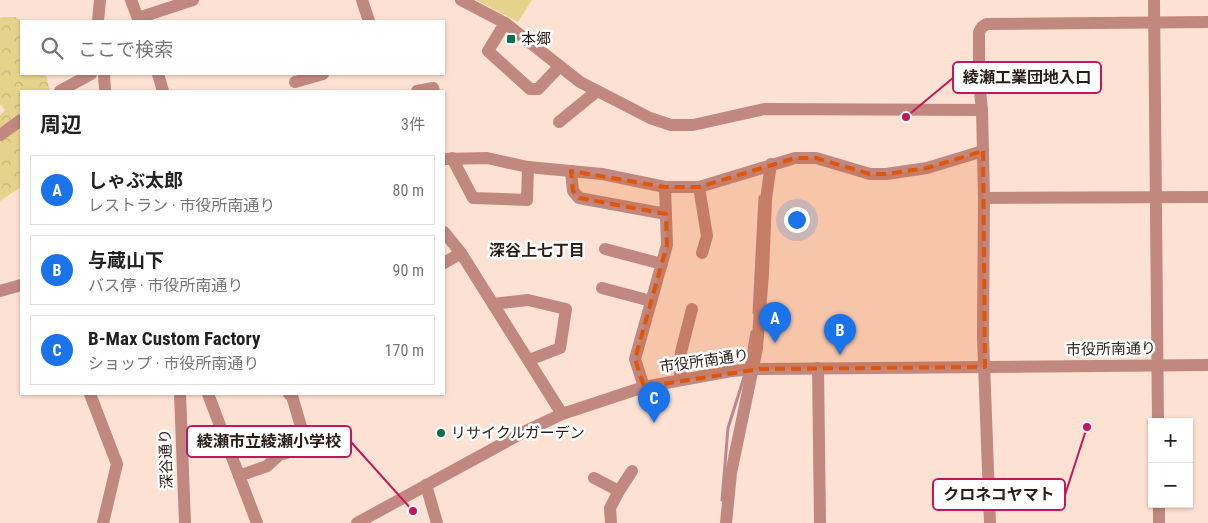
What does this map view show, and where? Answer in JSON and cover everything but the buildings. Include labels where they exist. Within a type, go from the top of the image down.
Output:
[{"type":"street","points":[[98,20],[100,0]]},
{"type":"street","points":[[132,0],[138,20],[193,0]]},
{"type":"street","points":[[362,0],[369,20]]},
{"type":"street","points":[[461,0],[505,23],[580,82],[650,118],[679,126],[764,109],[982,110]]},
{"type":"street","points":[[1154,0],[1158,198],[1158,418]]},
{"type":"street","points":[[990,523],[985,367],[982,110],[979,82],[980,32],[982,27],[987,24],[1208,22]]},
{"type":"street","points":[[505,23],[488,51],[530,89],[538,89],[559,67]]},
{"type":"street","points":[[62,90],[89,75]]},
{"type":"street","points":[[104,75],[106,90]]},
{"type":"street","points":[[158,75],[163,90]]},
{"type":"street","points":[[296,82],[320,75]]},
{"type":"street","points":[[422,90],[433,88],[434,90]]},
{"type":"street","points":[[559,122],[597,91]]},
{"type":"street","points":[[0,135],[20,121]]},
{"type":"street","points":[[448,159],[487,158],[528,168],[602,174],[665,186],[699,187],[795,158],[816,158],[870,174],[905,173],[983,151]]},
{"type":"street","points":[[448,159],[473,198],[527,200],[528,168]]},
{"type":"street","points":[[726,523],[731,473],[757,348],[763,274],[766,199],[771,164]]},
{"type":"street","points":[[571,172],[573,191],[579,198],[666,214]]},
{"type":"street","points":[[644,387],[635,360],[667,245],[665,186]]},
{"type":"street","points":[[699,187],[707,236],[702,253]]},
{"type":"street","points":[[984,198],[1208,197]]},
{"type":"street","points":[[445,233],[461,253],[562,414]]},
{"type":"street","points":[[605,249],[662,264]]},
{"type":"street","points":[[445,262],[461,253]]},
{"type":"street","points":[[0,291],[20,285]]},
{"type":"street","points":[[602,288],[651,301]]},
{"type":"street","points":[[493,304],[528,300],[566,309],[560,348],[529,360]]},
{"type":"street","points":[[680,379],[680,360],[692,310]]},
{"type":"street","name":"市役所南通り","points":[[357,523],[524,432],[562,414],[644,387],[680,379],[731,371],[759,369],[1208,365]]},
{"type":"street","points":[[818,368],[820,523]]},
{"type":"street","points":[[90,395],[117,464],[103,523]]},
{"type":"street","name":"深谷通り","points":[[180,395],[185,523]]},
{"type":"street","points":[[208,395],[257,523]]},
{"type":"street","points":[[239,476],[267,466],[280,456],[307,447],[290,395]]},
{"type":"street","points":[[611,523],[610,508],[632,470]]},
{"type":"street","points":[[594,478],[619,492]]},
{"type":"street","points":[[426,485],[437,523]]},
{"type":"street","points":[[1159,508],[1160,523]]},
{"type":"highlighted area","points":[[983,151],[985,367],[759,369],[644,387],[635,359],[667,245],[666,214],[579,198],[573,191],[571,171],[665,187],[699,187],[795,158],[816,158],[870,174],[886,174],[927,168]]},
{"type":"green space","points":[[476,0],[532,0],[518,22]]},
{"type":"green space","points":[[15,17],[21,20],[20,75],[46,75],[50,90],[20,90],[20,188],[0,201],[0,116],[5,110],[0,104],[0,18]]},
{"type":"waterway","points":[[754,313],[760,197]]},
{"type":"waterway","points":[[746,368],[752,332]]},
{"type":"waterway","points":[[722,500],[728,428],[745,374]]},
{"type":"place","name":"本郷","points":[[511,39]]},
{"type":"place","name":"綾瀬工業団地入口","points":[[906,117]]},
{"type":"place","name":"しゃぶ太郎","points":[[775,343]]},
{"type":"place","name":"与蔵山下","points":[[840,355]]},
{"type":"place","name":"B-Max Custom Factory","points":[[654,423]]},
{"type":"place","name":"クロネコヤマト","points":[[1087,427]]},
{"type":"place","name":"リサイクルガーデン","points":[[441,433]]},
{"type":"place","name":"綾瀬市立綾瀬小学校","points":[[413,511]]},
{"type":"district","name":"深谷上七丁目","points":[[537,250]]}]
